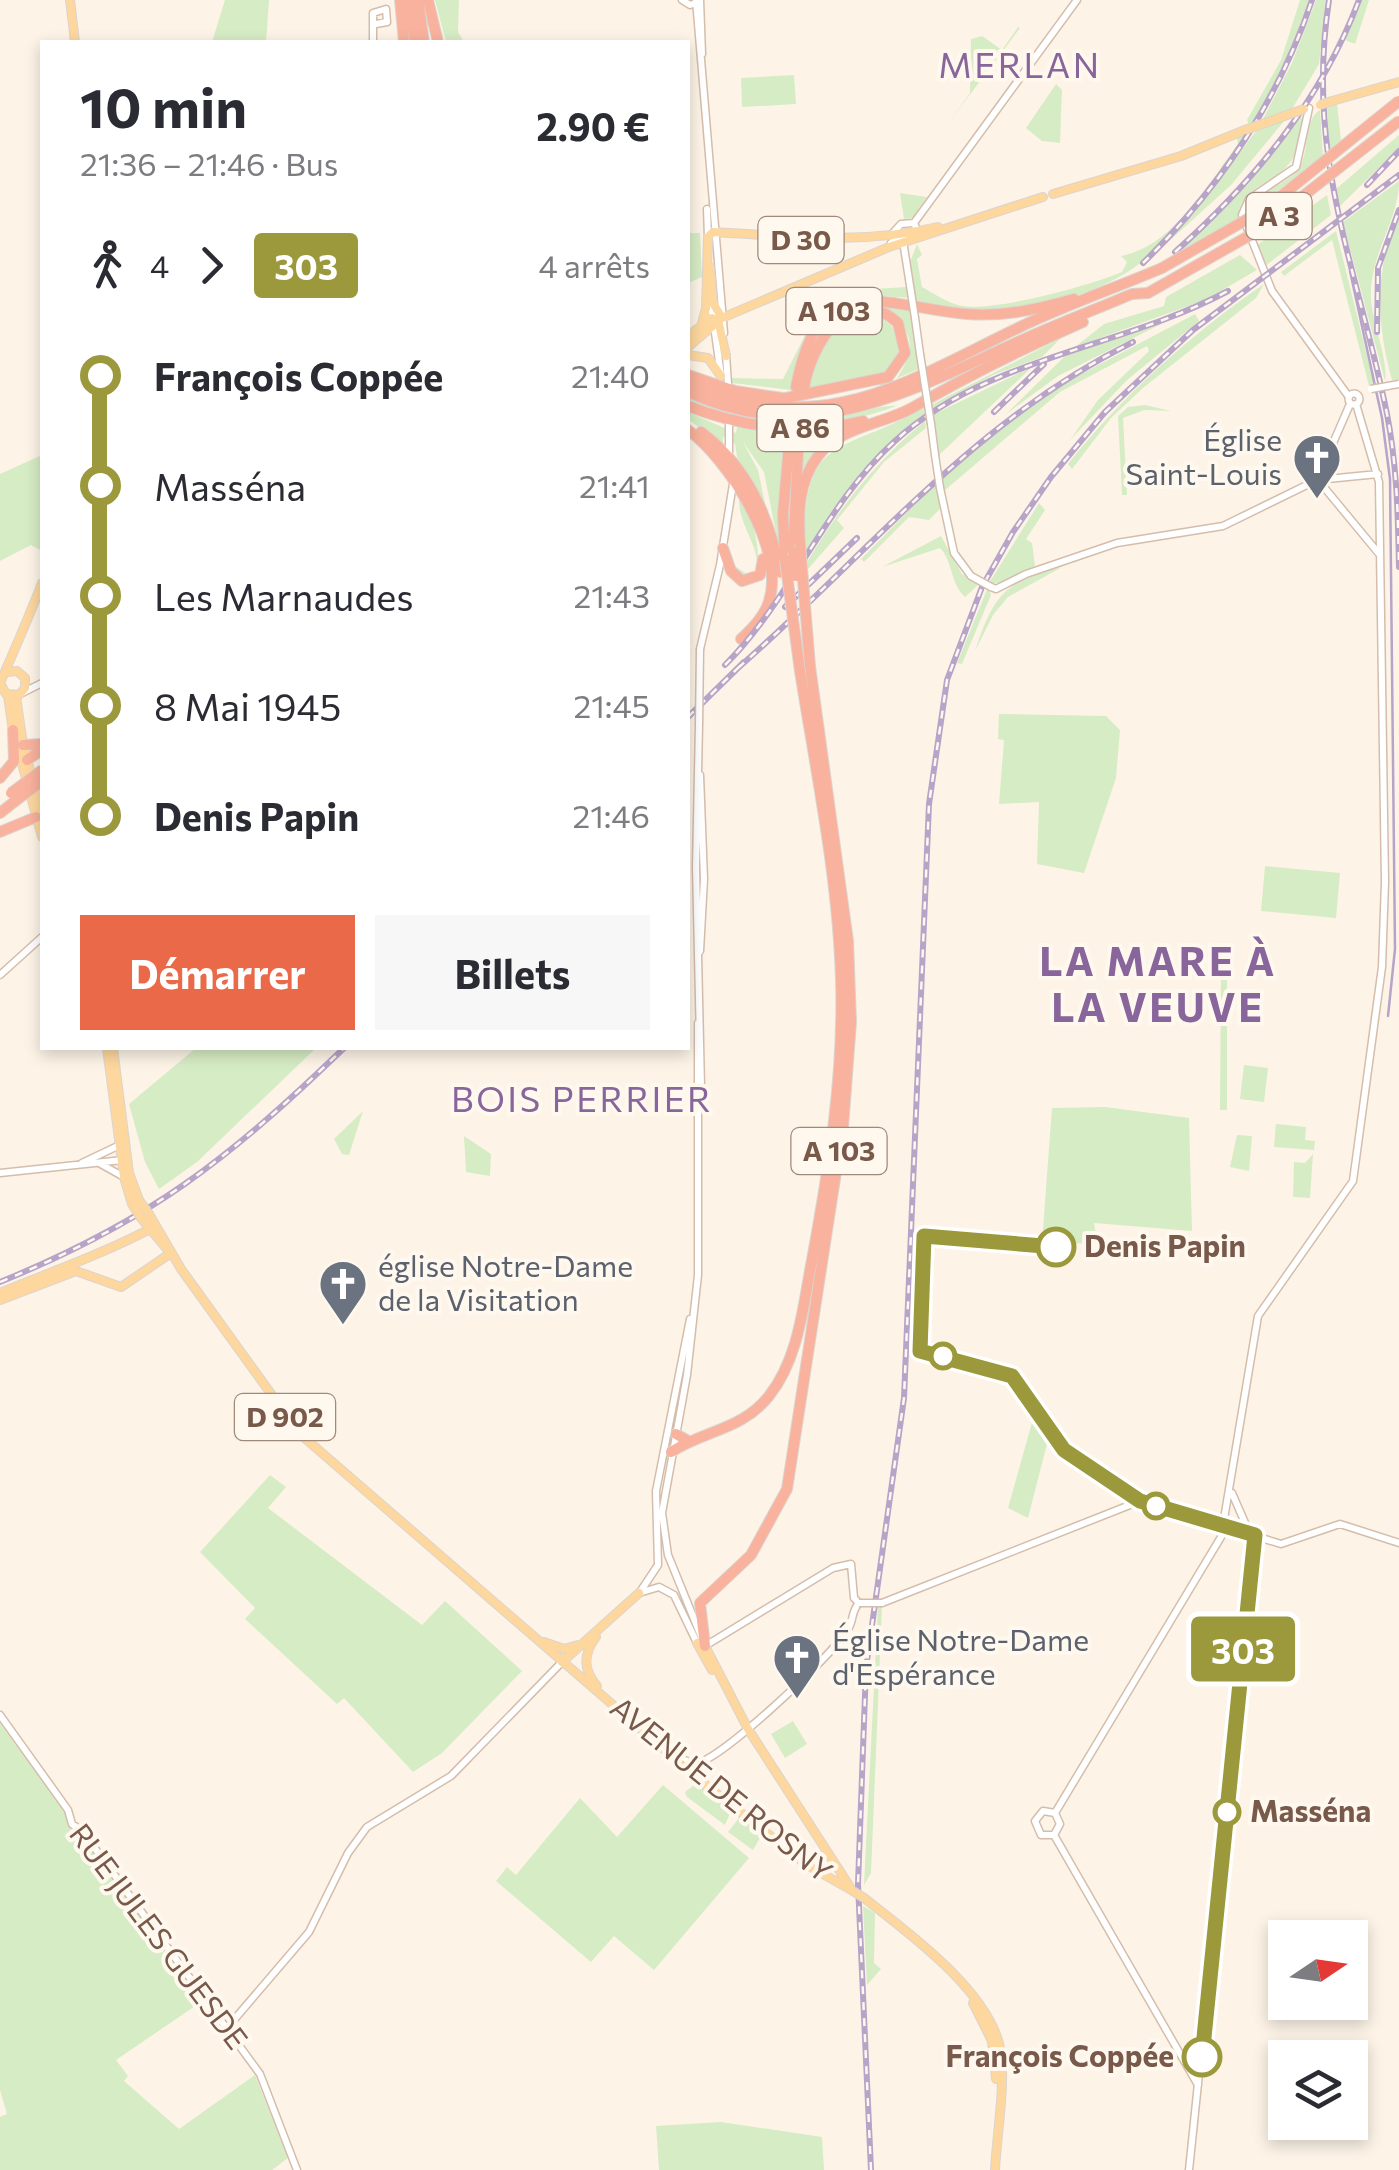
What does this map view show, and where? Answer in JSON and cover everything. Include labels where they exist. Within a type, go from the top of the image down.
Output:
[{"type":"highway","points":[[408,0],[415,40]]},
{"type":"highway","points":[[418,0],[424,40]]},
{"type":"highway","points":[[429,4],[439,40]]},
{"type":"highway","points":[[394,8],[403,40]]},
{"type":"highway","name":"A 3","points":[[690,383],[759,403],[826,406],[893,390],[954,359],[1162,268],[1265,209],[1399,101]]},
{"type":"highway","name":"A 3","points":[[690,393],[742,409],[780,415],[857,410],[903,396],[1028,337],[1132,294],[1148,293],[1261,229],[1399,121]]},
{"type":"highway","name":"A 86","points":[[690,407],[744,423],[803,428],[852,424],[916,404],[1016,352],[1148,293]]},
{"type":"highway","name":"A 103","points":[[786,398],[858,387],[888,377],[905,353],[898,323],[876,309],[860,309],[834,322],[814,348],[800,387],[804,354],[817,327],[828,314],[854,302],[891,300],[990,315],[1090,300]]},
{"type":"highway","name":"A 86","points":[[690,375],[735,391],[786,398],[861,392],[954,359]]},
{"type":"highway","points":[[805,668],[792,552],[800,502],[817,456],[847,433],[916,404]]},
{"type":"highway","points":[[690,428],[717,445],[747,480],[766,520],[805,668]]},
{"type":"highway","points":[[690,429],[734,478],[757,524],[771,590],[764,612],[742,639]]},
{"type":"highway","name":"A 103","points":[[671,1452],[730,1428],[750,1415],[778,1384],[789,1362],[834,1125],[842,1022],[839,941],[792,552],[794,432]]},
{"type":"highway","points":[[723,548],[738,578],[757,578],[764,564],[757,524]]},
{"type":"highway","name":"A 103","points":[[701,1645],[700,1602],[751,1555],[786,1488],[843,1127],[851,1022],[848,941],[805,668]]},
{"type":"highway","points":[[4,774],[14,757],[13,730]]},
{"type":"highway","points":[[22,744],[40,747]]},
{"type":"highway","points":[[4,774],[24,766],[40,749]]},
{"type":"highway","points":[[0,812],[40,772]]},
{"type":"highway","points":[[0,801],[12,798],[37,780]]},
{"type":"highway","points":[[0,831],[37,810]]},
{"type":"highway","points":[[676,1434],[690,1442]]},
{"type":"main road","points":[[70,0],[75,40]]},
{"type":"main road","points":[[690,334],[702,323],[867,257],[911,234],[1044,198],[1191,151],[1306,108],[1399,82]]},
{"type":"main road","name":"D 30","points":[[711,235],[815,241],[911,234]]},
{"type":"main road","points":[[702,323],[711,235]]},
{"type":"main road","points":[[867,257],[872,248],[868,239]]},
{"type":"main road","points":[[709,254],[713,303],[726,356]]},
{"type":"main road","points":[[690,344],[717,318]]},
{"type":"main road","points":[[690,355],[708,358],[724,380]]},
{"type":"main road","points":[[37,810],[37,780],[24,766],[10,694],[0,683],[40,589]]},
{"type":"main road","points":[[37,810],[13,730],[10,694],[23,676],[19,652],[40,601]]},
{"type":"main road","points":[[7,672],[23,676]]},
{"type":"main road","name":"D 902","points":[[110,1050],[125,1160],[136,1202]]},
{"type":"main road","name":"D 902","points":[[125,1160],[124,1177],[136,1202],[294,1429],[562,1662]]},
{"type":"main road","name":"D 902","points":[[145,1216],[150,1229],[171,1253]]},
{"type":"main road","points":[[0,1296],[89,1261],[150,1229]]},
{"type":"main road","points":[[69,1268],[121,1287],[161,1264],[171,1253]]},
{"type":"main road","points":[[88,1272],[89,1261]]},
{"type":"main road","points":[[161,1264],[179,1266]]},
{"type":"main road","points":[[598,1632],[570,1648],[557,1648],[562,1662],[598,1632],[639,1592]]},
{"type":"main road","points":[[598,1632],[586,1656],[588,1673],[616,1706]]},
{"type":"main road","name":"D 902","points":[[538,1640],[557,1648]]},
{"type":"main road","points":[[701,1645],[748,1729],[852,1890]]},
{"type":"main road","name":"AVENUE DE ROSNY","points":[[562,1662],[790,1852],[905,1926],[991,2019],[1000,2050],[994,2170]]},
{"type":"main road","points":[[790,1852],[817,1863],[822,1858],[821,1847]]},
{"type":"main road","points":[[823,1875],[824,1864],[834,1867]]},
{"type":"main road","name":"AVENUE DE ROSNY","points":[[969,1994],[1000,2050]]},
{"type":"main road","name":"AVENUE DE ROSNY","points":[[988,2029],[999,2089]]},
{"type":"street","points":[[1077,0],[911,234],[907,264],[940,488],[954,553],[970,576],[996,589],[1026,574],[1111,546],[1223,526],[1317,480],[1378,474]]},
{"type":"street","points":[[695,2],[724,380]]},
{"type":"street","points":[[695,2],[702,42],[702,73]]},
{"type":"street","points":[[372,40],[374,11],[394,8],[388,22],[376,24]]},
{"type":"street","points":[[1054,1813],[1225,1527],[1258,1316],[1354,1177],[1384,948],[1378,474],[1354,400],[1272,291],[1250,247],[1244,207],[1296,166],[1306,108]]},
{"type":"street","points":[[889,237],[900,224],[911,234]]},
{"type":"street","points":[[709,254],[711,235]]},
{"type":"street","points":[[724,380],[726,356]]},
{"type":"street","points":[[1317,480],[1354,400],[1371,389],[1399,384]]},
{"type":"street","points":[[729,423],[730,452]]},
{"type":"street","points":[[1317,480],[1380,555]]},
{"type":"street","points":[[698,1122],[700,649],[733,484]]},
{"type":"street","points":[[23,676],[40,682]]},
{"type":"street","points":[[10,694],[40,684]]},
{"type":"street","points":[[0,976],[40,940]]},
{"type":"street","points":[[698,1023],[695,1300],[663,1500],[665,1542],[701,1645]]},
{"type":"street","points":[[696,1043],[701,1076]]},
{"type":"street","points":[[40,1170],[43,1164],[82,1163],[123,1144]]},
{"type":"street","points":[[0,1173],[125,1160]]},
{"type":"street","points":[[98,1163],[124,1177]]},
{"type":"street","points":[[639,1592],[658,1565],[654,1510],[659,1468],[695,1300]]},
{"type":"street","points":[[659,1468],[671,1452]]},
{"type":"street","points":[[1189,2170],[1252,1534],[1231,1492]]},
{"type":"street","points":[[701,1645],[844,1569],[854,1598],[860,1603],[882,1603],[1140,1501],[1292,1544],[1340,1524],[1399,1543]]},
{"type":"street","points":[[639,1592],[659,1587],[674,1595],[701,1645]]},
{"type":"street","points":[[668,1750],[687,1762],[701,1764],[734,1740],[847,1632],[860,1603]]},
{"type":"street","points":[[226,2028],[309,1932],[348,1854],[367,1827],[451,1776],[562,1662]]},
{"type":"street","name":"RUE JULES GUESDE","points":[[0,1716],[68,1810],[72,1824],[83,1832],[260,2074],[297,2170]]},
{"type":"street","points":[[734,1740],[742,1718]]},
{"type":"street","points":[[1054,1813],[1043,1812],[1035,1820],[1040,1834],[1054,1835]]},
{"type":"street","points":[[1054,1813],[1060,1824],[1054,1835]]},
{"type":"street","points":[[1054,1835],[1198,2085]]},
{"type":"green space","points":[[225,0],[269,0],[266,40],[213,40]]},
{"type":"green space","points":[[435,0],[459,0],[458,32],[463,40],[445,40]]},
{"type":"green space","points":[[1300,0],[1309,0],[1283,69],[1256,122],[1249,125],[1247,120],[1281,60]]},
{"type":"green space","points":[[1316,0],[1326,0],[1319,64],[1292,109],[1263,119],[1292,63]]},
{"type":"green space","points":[[1361,0],[1369,0],[1355,44],[1345,40]]},
{"type":"green space","points":[[1020,28],[950,121],[970,93],[971,39],[982,36],[1002,50]]},
{"type":"green space","points":[[794,75],[796,104],[742,107],[741,78]]},
{"type":"green space","points":[[1056,84],[1062,90],[1060,143],[1042,141],[1026,128]]},
{"type":"green space","points":[[1337,104],[1341,140],[1329,150],[1327,108]]},
{"type":"green space","points":[[1320,110],[1323,157],[1245,215],[1256,200],[1299,168],[1311,121]]},
{"type":"green space","points":[[1301,116],[1301,139],[1287,167],[1248,195],[1239,218],[1178,252],[1249,183]]},
{"type":"green space","points":[[1285,120],[1231,185],[1143,265],[1195,212],[1256,131]]},
{"type":"green space","points":[[1247,134],[1176,229],[1141,262],[1101,286],[1050,303],[1023,307],[969,309],[916,301],[910,262],[917,244],[922,255],[917,259],[922,287],[944,300],[972,307],[1065,291],[1122,272],[1127,262],[1121,256],[1140,250],[1173,227],[1214,178],[1238,144],[1237,138]]},
{"type":"green space","points":[[1399,135],[1399,148],[1339,207],[1336,189]]},
{"type":"green space","points":[[1399,181],[1395,209],[1372,277],[1373,314],[1385,381],[1343,222]]},
{"type":"green space","points":[[900,193],[927,197],[913,218],[904,219]]},
{"type":"green space","points":[[1327,195],[1331,215],[1264,267],[1256,246]]},
{"type":"green space","points":[[1399,217],[1399,380],[1392,380],[1380,298],[1385,257]]},
{"type":"green space","points":[[1336,231],[1374,384],[1369,386],[1332,240],[1284,276],[1281,272]]},
{"type":"green space","points":[[690,233],[700,233],[702,277],[690,282]]},
{"type":"green space","points":[[1240,255],[1257,270],[1205,300],[1075,347],[1104,324],[1164,306],[1166,297]]},
{"type":"green space","points":[[1264,284],[1256,298],[1111,418],[1072,469],[1068,464],[1134,390],[1184,345]]},
{"type":"green space","points":[[906,287],[908,298],[858,298],[826,313],[805,344],[791,390],[732,383],[731,378],[783,379],[819,307],[859,290]]},
{"type":"green space","points":[[857,304],[910,306],[919,369],[897,378],[909,355],[908,336],[897,320],[875,307],[834,318],[817,338],[833,316]]},
{"type":"green space","points":[[1195,314],[1199,321],[1127,380],[1070,440],[1098,400],[1149,351],[1147,346],[1060,392],[944,491],[942,478],[1036,398]]},
{"type":"green space","points":[[871,315],[895,331],[900,343],[898,359],[882,376],[809,390],[815,364],[827,340],[845,323]]},
{"type":"green space","points":[[1177,316],[1058,376],[1006,414],[1066,355]]},
{"type":"green space","points":[[1061,338],[1042,357],[993,375],[932,410],[931,405]]},
{"type":"green space","points":[[1183,340],[1063,458],[1123,391]]},
{"type":"green space","points":[[1032,367],[938,456],[932,415]]},
{"type":"green space","points":[[690,398],[739,413],[792,420],[828,419],[896,406],[870,415],[818,423],[766,420],[690,404]]},
{"type":"green space","points":[[1145,405],[1171,411],[1144,410],[1123,418],[1127,495],[1122,495],[1118,416],[1128,407]]},
{"type":"green space","points":[[924,408],[925,415],[861,472],[804,557],[805,516],[818,468],[846,444]]},
{"type":"green space","points":[[690,413],[736,433],[737,427],[787,434],[779,549],[764,472],[743,442],[758,470],[767,513],[738,463],[735,444],[723,436],[723,446],[690,421]]},
{"type":"green space","points":[[925,421],[926,428],[884,462],[837,520],[844,528],[808,569],[807,562],[860,486],[891,452]]},
{"type":"green space","points":[[857,428],[827,445],[800,488],[804,434]]},
{"type":"green space","points":[[40,456],[40,550],[31,545],[0,561],[0,474]]},
{"type":"green space","points":[[936,483],[940,509],[929,520],[909,517],[864,562],[861,559]]},
{"type":"green space","points":[[739,500],[755,534],[758,574],[741,576],[732,564],[745,573],[755,572],[757,564]]},
{"type":"green space","points":[[1039,503],[1045,510],[1026,539],[1032,543],[1035,566],[1001,583],[989,583]]},
{"type":"green space","points":[[941,536],[962,574],[980,583],[965,597],[940,548],[882,567]]},
{"type":"green space","points":[[1062,567],[1008,597],[993,615],[975,651],[988,616],[1004,593],[1027,578]]},
{"type":"green space","points":[[988,587],[991,595],[962,664],[957,663]]},
{"type":"green space","points":[[999,714],[1106,716],[1120,730],[1116,778],[1084,873],[1037,864],[1039,802],[999,804],[1004,740],[998,739]]},
{"type":"green space","points":[[1265,866],[1340,873],[1336,918],[1261,911]]},
{"type":"green space","points":[[1221,970],[1227,970],[1227,1110],[1220,1110]]},
{"type":"green space","points":[[194,1050],[314,1050],[197,1162],[159,1189],[145,1162],[129,1104]]},
{"type":"green space","points":[[1244,1065],[1268,1068],[1264,1102],[1240,1099]]},
{"type":"green space","points":[[1105,1107],[1189,1118],[1192,1231],[1094,1223],[1098,1244],[1042,1242],[1052,1108]]},
{"type":"green space","points":[[363,1111],[349,1155],[342,1154],[334,1139]]},
{"type":"green space","points":[[1276,1124],[1306,1127],[1305,1140],[1315,1141],[1314,1150],[1274,1147]]},
{"type":"green space","points":[[1237,1135],[1252,1136],[1249,1171],[1230,1167]]},
{"type":"green space","points":[[464,1136],[491,1154],[490,1176],[466,1172]]},
{"type":"green space","points":[[1313,1154],[1310,1198],[1293,1197],[1294,1162],[1305,1163]]},
{"type":"green space","points":[[1037,1418],[1049,1436],[1028,1518],[1008,1508],[1033,1419]]},
{"type":"green space","points":[[270,1475],[286,1487],[268,1508],[422,1625],[445,1601],[522,1671],[442,1753],[413,1772],[344,1698],[337,1704],[245,1619],[255,1608],[200,1552]]},
{"type":"green space","points":[[878,1606],[882,1606],[871,1873],[864,1885]]},
{"type":"green space","points":[[793,1721],[807,1744],[785,1758],[771,1734]]},
{"type":"green space","points":[[0,1723],[63,1809],[72,1833],[82,1837],[201,2002],[116,2060],[128,2076],[124,2081],[179,2129],[255,2075],[288,2158],[272,2170],[0,2170],[0,2117],[7,2114],[0,2090]]},
{"type":"green space","points":[[697,1783],[731,1811],[725,1825],[687,1797],[685,1792]]},
{"type":"green space","points":[[663,1785],[749,1858],[654,1970],[614,1936],[591,1962],[496,1881],[507,1867],[516,1875],[580,1798],[617,1837]]},
{"type":"green space","points":[[739,1818],[761,1836],[753,1850],[728,1832]]},
{"type":"green space","points":[[863,1906],[875,1913],[874,1963],[881,1969],[867,1985]]},
{"type":"green space","points":[[721,2122],[822,2137],[824,2170],[659,2170],[656,2126]]},
{"type":"tram line","points":[[1350,271],[1382,418],[1390,479],[1395,949],[1388,1016]]},
{"type":"railway","points":[[1143,263],[1197,205],[1244,142],[1282,74],[1312,0]]},
{"type":"railway","points":[[1329,0],[1323,57],[1329,161],[1390,433],[1399,567]]},
{"type":"railway","points":[[1175,252],[1232,197],[1282,137],[1325,72],[1359,0]]},
{"type":"railway","points":[[1367,185],[1399,151]]},
{"type":"railway","points":[[871,2170],[858,1884],[866,1668],[904,1398],[929,804],[947,680],[982,587],[1013,532],[1051,477],[1105,412],[1193,330],[1399,175]]},
{"type":"railway","points":[[1377,332],[1378,268],[1399,210]]},
{"type":"railway","points":[[725,665],[770,611],[870,466],[932,413],[1013,371],[1144,327],[1228,291]]},
{"type":"railway","points":[[738,668],[973,449],[1022,410],[1133,342]]},
{"type":"railway","points":[[994,412],[1044,364]]},
{"type":"railway","points":[[785,607],[857,538]]},
{"type":"railway","points":[[690,715],[744,662]]},
{"type":"railway","points":[[0,1282],[101,1235],[185,1184],[263,1123],[342,1050]]},
{"type":"bus line","name":"303","points":[[1056,1247],[924,1236],[920,1351],[1012,1376],[1064,1450],[1140,1501],[1255,1535],[1202,2057]]},
{"type":"place","name":"Église Saint-Louis","points":[[1317,500]]},
{"type":"place","name":"Denis Papin","points":[[1056,1247]]},
{"type":"place","name":"église Notre-Dame de la Visitation","points":[[343,1326]]},
{"type":"place","name":"Église Notre-Dame d'Espérance","points":[[797,1700]]},
{"type":"place","name":"Masséna","points":[[1227,1812]]},
{"type":"place","name":"François Coppée","points":[[1202,2057]]},
{"type":"district","name":"MERLAN","points":[[1020,66]]},
{"type":"district","name":"LA MARE À LA VEUVE","points":[[1158,985]]},
{"type":"district","name":"BOIS PERRIER","points":[[582,1100]]}]
